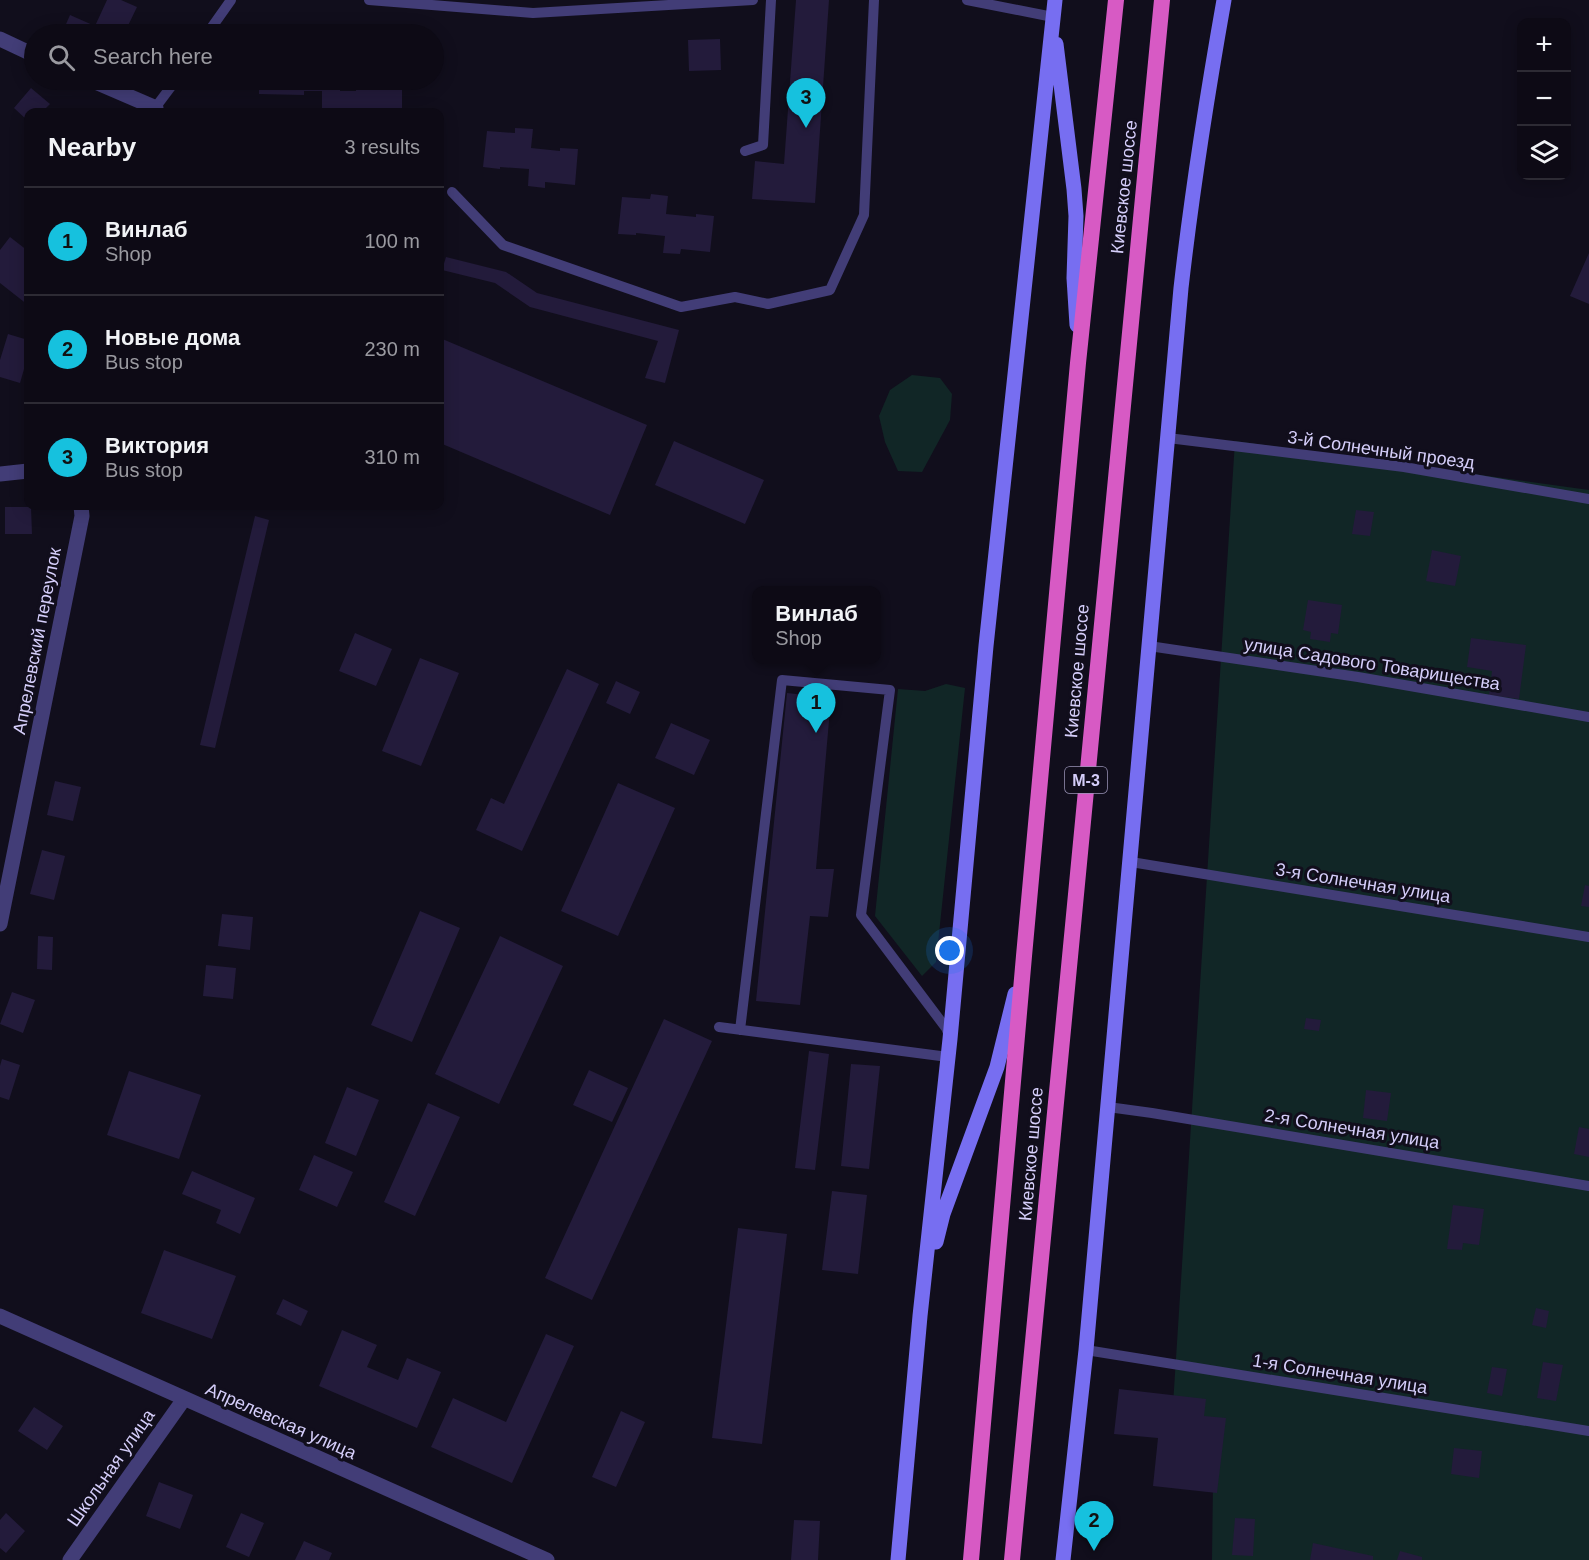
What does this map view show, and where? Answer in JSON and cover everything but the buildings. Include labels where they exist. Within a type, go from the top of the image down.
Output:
[{"type":"highway","name":"Киевское шоссе","points":[[971,1560],[1023,956],[1078,363],[1116,0]]},
{"type":"highway","name":"Киевское шоссе","points":[[1012,1560],[1162,0]]},
{"type":"main road","points":[[898,1560],[920,1316],[950,1039],[986,646],[1055,0]]},
{"type":"main road","points":[[1063,1560],[1086,1350],[1188,221],[1224,0]]},
{"type":"main road","points":[[1053,17],[1076,216],[1074,278],[1078,363]]},
{"type":"main road","points":[[920,1316],[943,1214],[1004,1045],[1023,956]]},
{"type":"street","points":[[0,39],[24,50]]},
{"type":"street","points":[[112,90],[150,108]]},
{"type":"street","points":[[0,474],[24,471]]},
{"type":"street","name":"Апрелевский переулок","points":[[0,924],[82,511]]},
{"type":"street","name":"Апрелевская улица","points":[[0,1316],[547,1560]]},
{"type":"street","name":"Школьная улица","points":[[70,1560],[184,1399]]},
{"type":"lane","points":[[214,24],[231,0]]},
{"type":"lane","points":[[374,0],[533,13],[753,0]]},
{"type":"lane","points":[[745,151],[763,145],[771,0]]},
{"type":"lane","points":[[452,192],[503,245],[681,307],[735,297],[768,304],[830,290],[864,214],[874,0]]},
{"type":"lane","points":[[967,0],[1053,17]]},
{"type":"lane","points":[[155,108],[169,90]]},
{"type":"lane","name":"3-й Солнечный проезд","points":[[1168,438],[1404,467],[1589,499]]},
{"type":"lane","name":"улица Садового Товарищества","points":[[1149,646],[1358,677],[1589,717]]},
{"type":"lane","points":[[740,1030],[782,680],[890,690],[861,915],[946,1028],[950,1039]]},
{"type":"lane","name":"3-я Солнечная улица","points":[[1131,862],[1589,938]]},
{"type":"lane","points":[[718,1027],[948,1057]]},
{"type":"lane","name":"2-я Солнечная улица","points":[[1108,1107],[1589,1186]]},
{"type":"lane","name":"1-я Солнечная улица","points":[[1086,1350],[1589,1431]]},
{"type":"green space","points":[[912,375],[940,378],[952,394],[950,420],[922,472],[898,471],[885,442],[879,416],[890,390]]},
{"type":"green space","points":[[1235,441],[1589,490],[1589,1560],[1212,1560],[1213,1482],[1173,1405]]},
{"type":"green space","points":[[946,684],[965,688],[936,962],[922,976],[875,916],[898,689],[925,691]]},
{"type":"place","name":"Виктория","points":[[806,128]]},
{"type":"place","name":"Винлаб","points":[[816,733]]},
{"type":"place","name":"Новые дома","points":[[1094,1551]]}]
